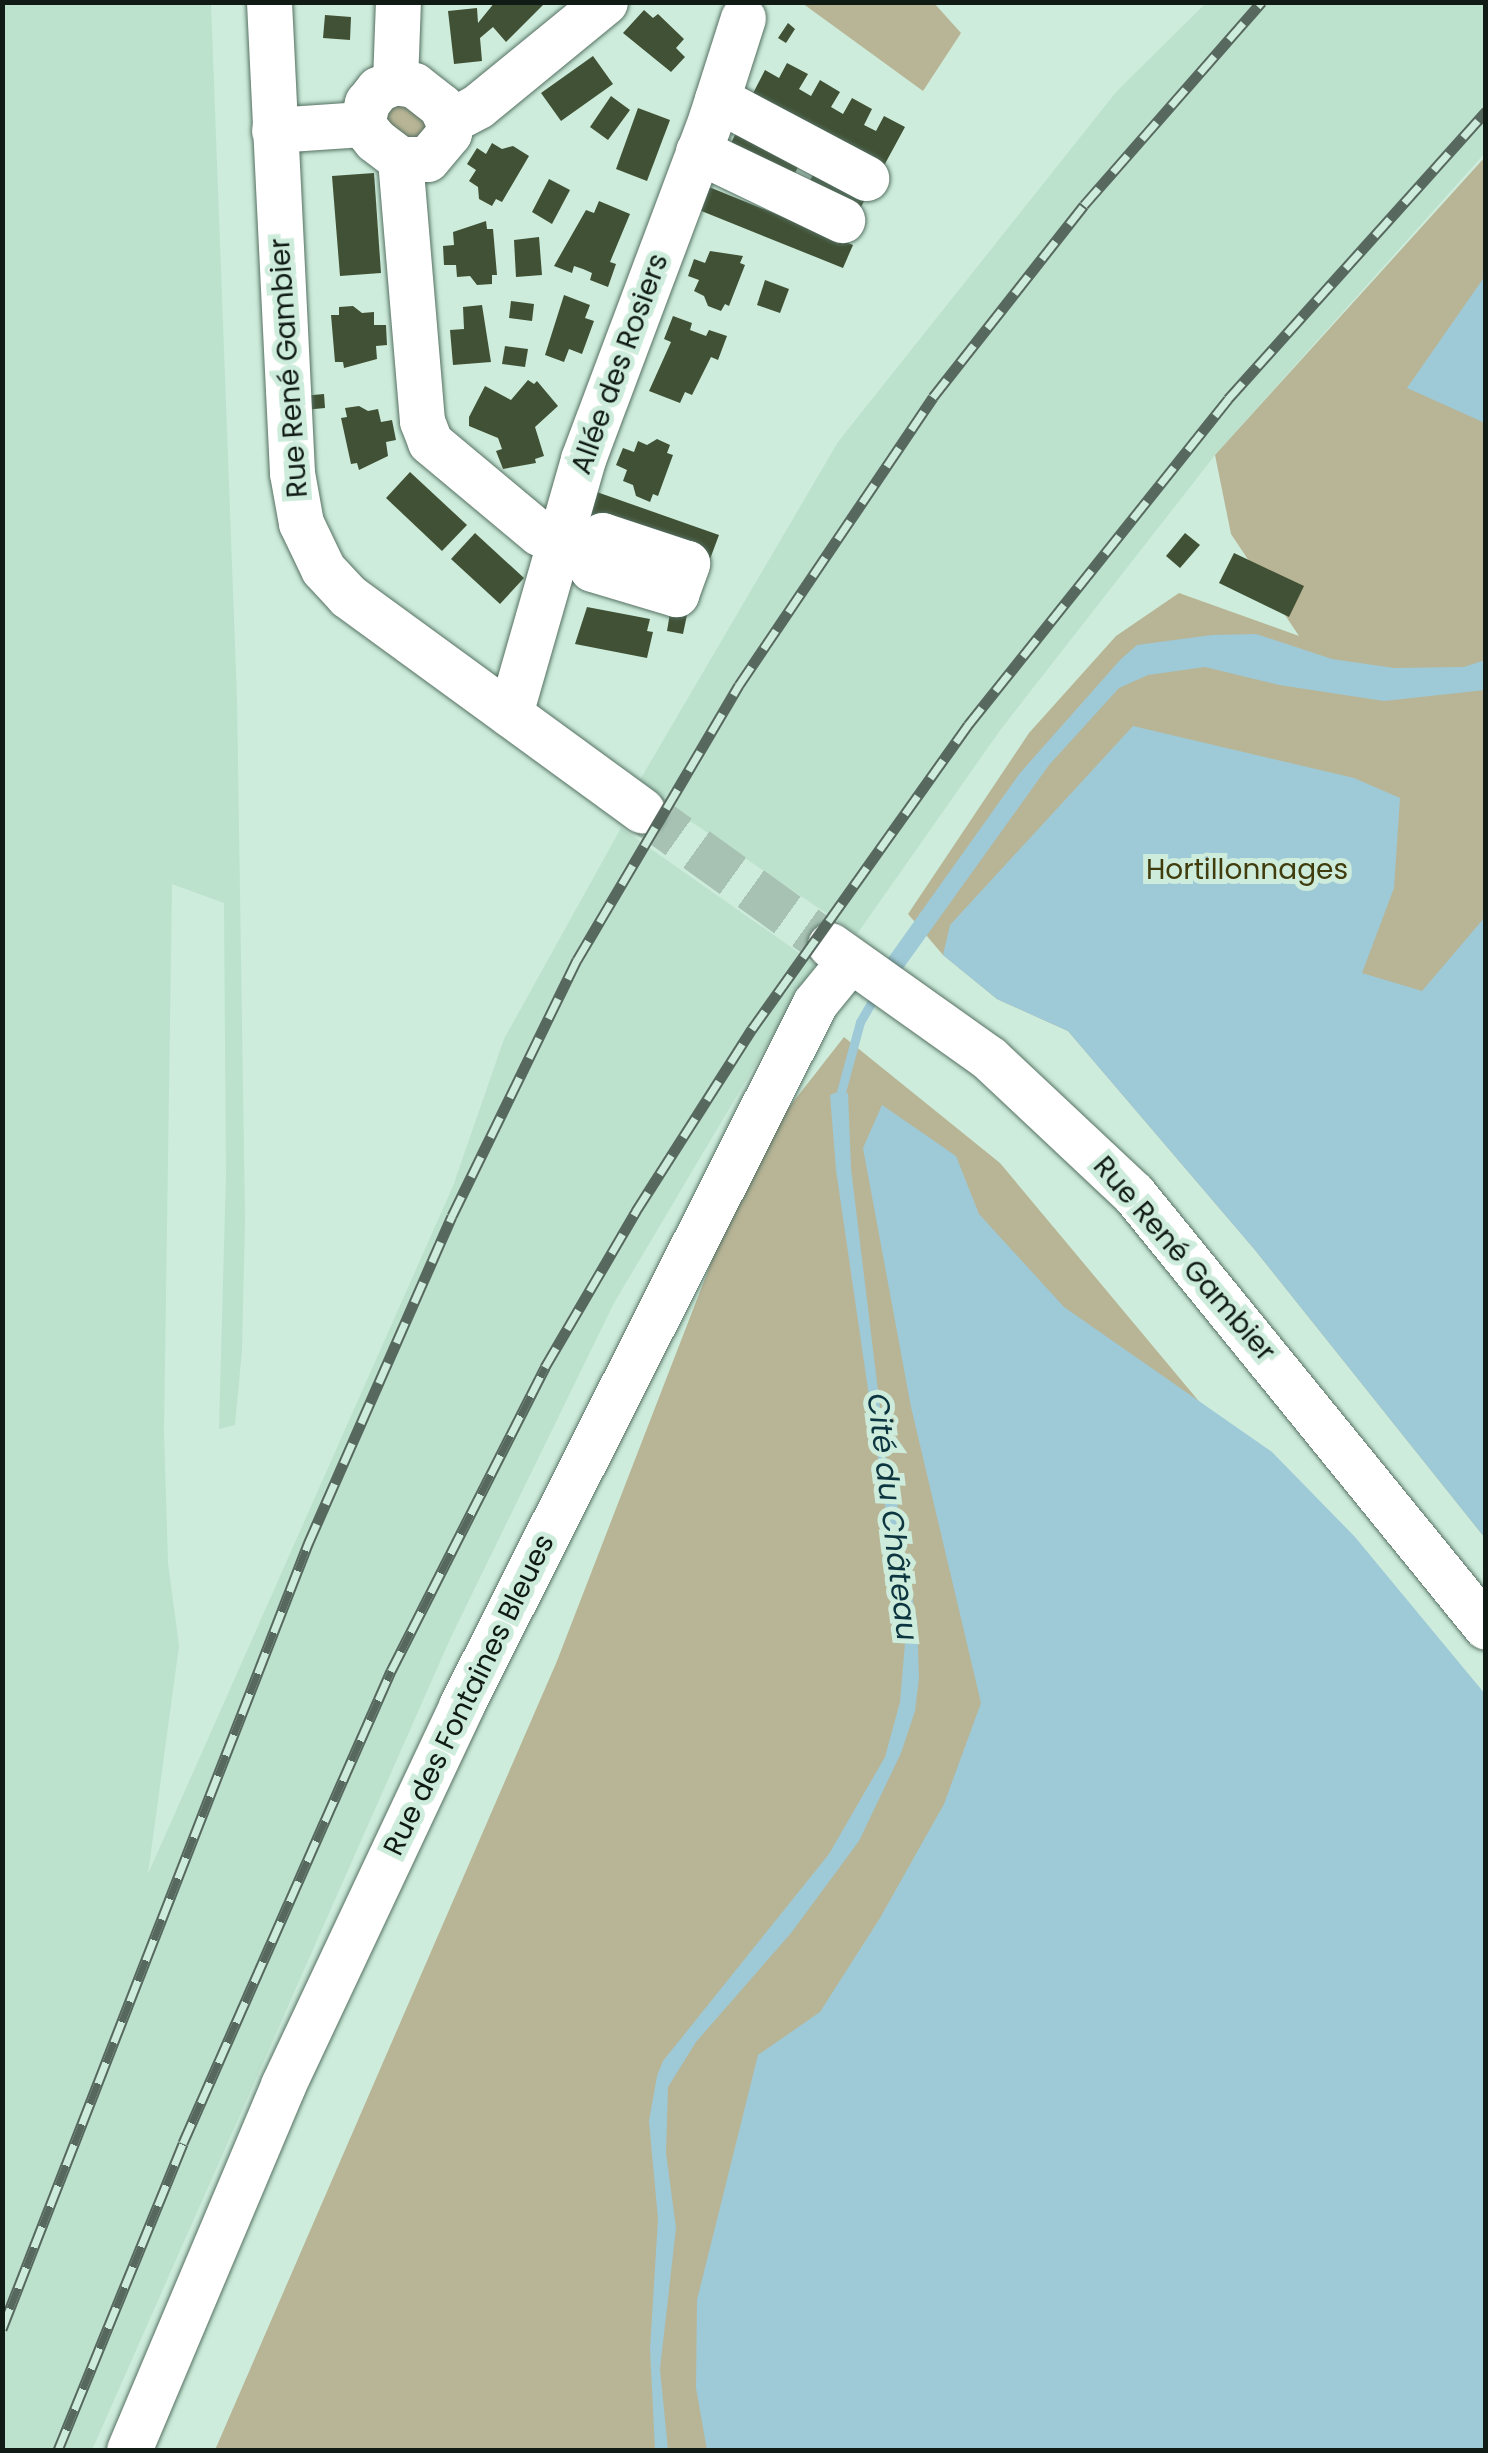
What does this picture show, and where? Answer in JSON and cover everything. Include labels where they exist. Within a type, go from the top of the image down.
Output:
[{"type":"street","name":"Rue René Gambier","points":[[270,2],[292,473],[301,523],[324,570],[348,596],[642,810]]},
{"type":"street","points":[[394,82],[398,2]]},
{"type":"street","points":[[448,122],[478,106],[606,2]]},
{"type":"street","name":"Allée des Rosiers","points":[[510,714],[573,545],[584,459],[717,99],[743,8]]},
{"type":"street","points":[[394,82],[414,86],[441,106],[449,133],[427,159],[400,159],[374,140],[362,124],[367,103],[378,88],[394,82]]},
{"type":"street","points":[[717,99],[866,178]]},
{"type":"street","points":[[274,130],[362,124]]},
{"type":"street","points":[[698,152],[842,220]]},
{"type":"street","points":[[400,159],[422,420],[430,442],[539,533],[573,545]]},
{"type":"street","name":"Rue René Gambier","points":[[840,952],[989,1058],[1133,1193],[1486,1627]]},
{"type":"street","name":"Rue des Fontaines Bleues","points":[[129,2450],[283,2085],[461,1706],[840,952]]},
{"type":"shaded area","points":[[3,3],[211,3],[237,699],[245,1219],[242,1350],[235,1425],[219,1429],[226,1174],[224,903],[172,884],[164,1431],[168,1563],[179,1646],[148,1874],[453,1186],[504,1039],[621,828],[815,964],[614,1303],[451,1637],[92,2450],[3,2450]]},
{"type":"shaded area","points":[[1206,3],[1485,3],[1485,153],[1215,455],[1001,729],[857,934],[637,785],[838,442],[1117,91]]},
{"type":"green space","points":[[802,3],[934,3],[961,33],[923,91]]},
{"type":"green space","points":[[399,92],[434,132],[403,146],[377,105]]},
{"type":"green space","name":"Hortillonnages","points":[[1485,157],[1485,1538],[1255,1250],[1068,1031],[997,999],[943,955],[908,914],[1029,733],[1116,636],[1179,593],[1299,636],[1231,534],[1215,455]]},
{"type":"green space","points":[[844,1037],[1000,1163],[1485,1744],[1485,2450],[215,2450],[557,1661],[754,1152]]},
{"type":"water","points":[[1485,276],[1485,423],[1407,388]]},
{"type":"water","points":[[1256,634],[1332,659],[1394,668],[1464,667],[1485,660],[1485,690],[1384,701],[1279,685],[1205,667],[1148,675],[1119,688],[1049,765],[902,970],[886,961],[1020,773],[1120,660],[1137,645],[1212,635]]},
{"type":"water","points":[[1133,726],[1354,778],[1400,798],[1394,888],[1362,973],[1422,991],[1485,917],[1485,1538],[1255,1250],[1068,1031],[997,999],[943,955],[950,925]]},
{"type":"water","points":[[848,1093],[851,1168],[890,1490],[917,1621],[919,1678],[915,1711],[901,1753],[859,1841],[791,1933],[696,2042],[668,2087],[666,2153],[676,2228],[660,2369],[668,2450],[655,2450],[650,2349],[658,2219],[649,2121],[657,2076],[663,2061],[829,1854],[885,1757],[900,1702],[905,1643],[836,1170],[830,1095]]},
{"type":"water","points":[[882,1105],[956,1156],[979,1214],[1064,1307],[1272,1452],[1355,1537],[1485,1694],[1485,2450],[707,2450],[696,2388],[697,2300],[758,2055],[820,2012],[880,1918],[944,1804],[981,1703],[911,1407],[863,1148]]},
{"type":"building","points":[[495,2],[546,2],[506,42],[493,27],[480,38],[482,61],[454,64],[448,11],[477,8],[478,23]]},
{"type":"building","points":[[644,10],[653,18],[658,14],[684,39],[676,48],[685,57],[671,72],[623,33]]},
{"type":"building","points":[[325,15],[351,17],[350,40],[323,38]]},
{"type":"building","points":[[788,23],[795,29],[786,43],[778,38]]},
{"type":"building","points":[[593,56],[613,84],[561,121],[541,93]]},
{"type":"building","points":[[787,63],[808,74],[799,89],[811,96],[820,80],[840,92],[831,107],[843,114],[852,98],[872,109],[864,125],[876,131],[884,116],[905,127],[880,173],[749,101],[765,70],[779,78]]},
{"type":"building","points":[[611,96],[630,110],[608,140],[590,127]]},
{"type":"building","points":[[638,108],[670,120],[647,181],[616,169]]},
{"type":"building","points":[[742,121],[805,153],[794,175],[731,143]]},
{"type":"building","points":[[492,143],[502,149],[513,146],[529,156],[502,202],[496,199],[492,206],[479,199],[478,187],[469,181],[476,170],[467,164],[477,148],[486,154]]},
{"type":"building","points":[[820,160],[871,187],[860,209],[809,183]]},
{"type":"building","points":[[374,173],[381,273],[340,276],[332,176]]},
{"type":"building","points":[[549,179],[570,190],[552,224],[532,212]]},
{"type":"building","points":[[709,187],[853,245],[843,268],[699,210]]},
{"type":"building","points":[[599,201],[630,214],[610,262],[616,264],[608,287],[590,280],[592,273],[583,269],[574,266],[572,273],[554,266],[586,210],[594,213]]},
{"type":"building","points":[[486,221],[487,229],[493,229],[497,275],[492,275],[492,284],[477,285],[470,276],[457,277],[456,265],[444,265],[443,246],[454,245],[453,232]]},
{"type":"building","points":[[539,237],[542,275],[516,277],[514,240]]},
{"type":"building","points":[[710,251],[743,256],[740,263],[745,265],[729,306],[725,304],[721,311],[708,306],[704,296],[694,291],[699,280],[688,276],[694,259],[705,263]]},
{"type":"building","points":[[765,280],[789,289],[780,313],[757,305]]},
{"type":"building","points":[[564,295],[590,305],[585,318],[594,321],[582,354],[569,349],[564,362],[545,355]]},
{"type":"building","points":[[511,301],[534,304],[532,321],[509,318]]},
{"type":"building","points":[[482,305],[491,362],[453,365],[450,330],[464,329],[463,307]]},
{"type":"building","points":[[353,306],[362,313],[374,312],[374,325],[386,325],[387,345],[376,346],[377,359],[344,368],[343,362],[335,362],[331,315],[339,315],[339,307]]},
{"type":"building","points":[[673,316],[692,323],[690,330],[706,336],[709,330],[727,336],[718,360],[711,357],[692,395],[685,392],[680,403],[649,391],[671,342],[664,339]]},
{"type":"building","points":[[505,346],[528,349],[525,367],[502,364]]},
{"type":"building","points":[[528,380],[534,384],[537,381],[558,406],[535,427],[544,456],[535,459],[536,463],[503,469],[496,451],[502,449],[498,438],[469,426],[469,417],[485,386],[511,400]]},
{"type":"building","points":[[324,394],[325,408],[304,410],[302,396]]},
{"type":"building","points":[[359,406],[368,411],[378,409],[381,422],[392,420],[396,440],[386,442],[388,456],[359,470],[357,463],[351,464],[341,418],[347,417],[345,408]]},
{"type":"building","points":[[657,439],[670,445],[667,453],[673,455],[658,496],[653,494],[650,502],[636,496],[633,485],[623,481],[627,470],[616,465],[623,448],[634,452],[638,441],[647,445]]},
{"type":"building","points":[[410,472],[467,525],[442,551],[386,498]]},
{"type":"building","points":[[594,491],[719,535],[710,559],[585,515]]},
{"type":"building","points":[[475,533],[524,578],[500,604],[451,559]]},
{"type":"building","points":[[1185,533],[1200,545],[1180,568],[1166,556]]},
{"type":"building","points":[[1234,553],[1304,586],[1289,617],[1219,583]]},
{"type":"building","points":[[587,607],[650,619],[647,631],[653,632],[647,658],[575,644]]},
{"type":"building","points":[[671,607],[688,610],[683,634],[667,631]]},
{"type":"waterway","name":"Cité du Château","points":[[838,1103],[860,1022],[875,996]]},
{"type":"waterway","name":"Cité du Château","points":[[888,1469],[893,1508]]},
{"type":"tunnel","points":[[642,810],[830,945]]},
{"type":"railway","points":[[2,2329],[308,1544],[452,1216],[577,960],[739,685],[933,397],[1084,205],[1262,2]]},
{"type":"railway","points":[[58,2450],[183,2143],[391,1671],[545,1367],[636,1211],[752,1029],[968,725],[1228,399],[1486,111]]}]
